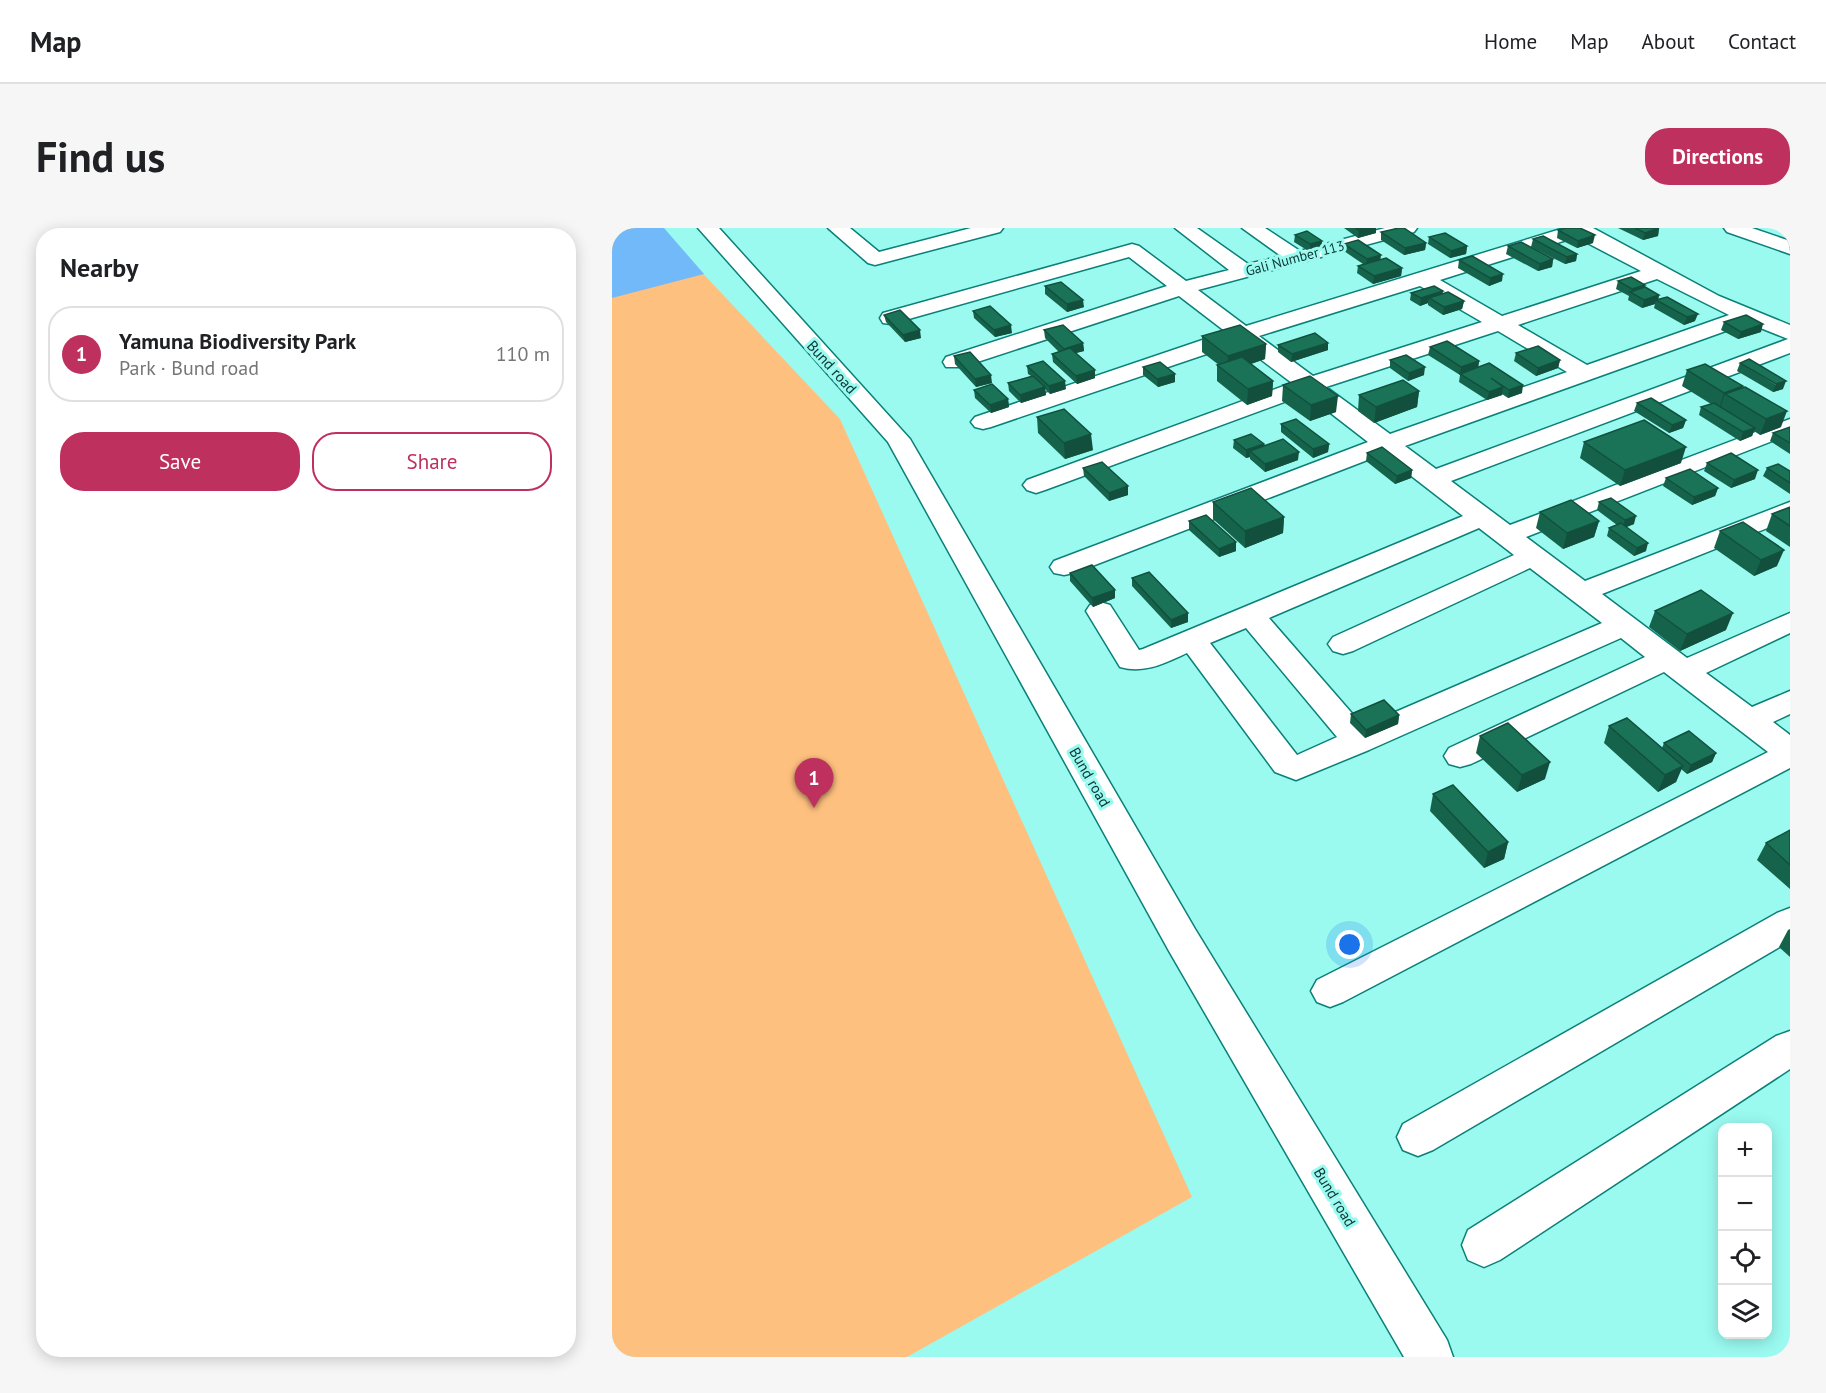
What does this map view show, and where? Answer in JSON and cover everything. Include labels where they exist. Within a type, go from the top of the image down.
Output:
[{"type":"street","name":"Bund road","points":[[708,228],[898,439],[1182,940],[1430,1357]]},
{"type":"street","points":[[838,228],[875,258],[993,228]]},
{"type":"street","points":[[1185,228],[1245,272]]},
{"type":"street","points":[[1252,228],[1298,258]]},
{"type":"street","points":[[1337,228],[1358,242]]},
{"type":"street","points":[[1734,228],[1790,248]]},
{"type":"street","name":"Gali Number 113","points":[[954,362],[1183,288],[1402,229]]},
{"type":"street","points":[[983,422],[1243,334],[1580,229],[1659,272],[1790,333]]},
{"type":"street","points":[[891,318],[1128,250],[1134,251],[1790,753],[1330,991]]},
{"type":"street","points":[[1036,484],[1309,385],[1659,272]]},
{"type":"street","points":[[1422,278],[1585,373]]},
{"type":"street","points":[[1064,567],[1386,444],[1749,315]]},
{"type":"street","points":[[1432,479],[1790,345]]},
{"type":"street","points":[[1507,535],[1790,426]]},
{"type":"street","points":[[1582,592],[1790,510]]},
{"type":"street","points":[[1101,611],[1131,660],[1148,659],[1482,517]]},
{"type":"street","points":[[1343,644],[1534,556]]},
{"type":"street","points":[[1251,615],[1358,742]]},
{"type":"street","points":[[1460,756],[1676,664],[1790,622]]},
{"type":"street","points":[[1192,640],[1290,767],[1303,767],[1624,624]]},
{"type":"street","points":[[1749,721],[1790,701]]},
{"type":"street","points":[[1418,1137],[1790,923]]},
{"type":"street","points":[[1484,1245],[1790,1048]]},
{"type":"shaded area","points":[[612,228],[660,228],[840,419],[1192,1197],[907,1357],[612,1357]]},
{"type":"water","points":[[612,228],[664,228],[704,274],[612,298]]},
{"type":"building","points":[[1404,228],[1426,243],[1405,248],[1381,232]]},
{"type":"building","points":[[1580,228],[1595,235],[1578,241],[1558,230]]},
{"type":"building","points":[[1635,228],[1659,228],[1645,233]]},
{"type":"building","points":[[1307,231],[1322,241],[1310,244],[1295,235]]},
{"type":"building","points":[[1445,233],[1467,246],[1451,251],[1429,237]]},
{"type":"building","points":[[1543,236],[1577,254],[1567,257],[1533,239]]},
{"type":"building","points":[[1358,240],[1381,255],[1367,259],[1344,244]]},
{"type":"building","points":[[1521,242],[1553,259],[1540,264],[1508,246]]},
{"type":"building","points":[[1472,256],[1503,274],[1490,278],[1459,260]]},
{"type":"building","points":[[1386,258],[1402,268],[1374,276],[1358,266]]},
{"type":"building","points":[[1631,277],[1645,285],[1632,289],[1618,281]]},
{"type":"building","points":[[1061,282],[1083,300],[1067,304],[1045,286]]},
{"type":"building","points":[[1434,286],[1443,291],[1421,298],[1411,293]]},
{"type":"building","points":[[1645,287],[1659,295],[1644,300],[1630,292]]},
{"type":"building","points":[[1448,292],[1464,301],[1444,307],[1429,298]]},
{"type":"building","points":[[1667,297],[1698,314],[1687,317],[1656,300]]},
{"type":"building","points":[[990,306],[1011,325],[994,330],[973,311]]},
{"type":"building","points":[[900,310],[920,330],[903,335],[884,315]]},
{"type":"building","points":[[1746,315],[1763,324],[1741,332],[1724,322]]},
{"type":"building","points":[[1063,325],[1083,343],[1064,349],[1044,330]]},
{"type":"building","points":[[1240,325],[1266,344],[1228,356],[1202,336]]},
{"type":"building","points":[[1315,333],[1328,343],[1292,354],[1278,345]]},
{"type":"building","points":[[1447,341],[1479,361],[1461,367],[1430,347]]},
{"type":"building","points":[[1538,346],[1560,360],[1538,368],[1516,353]]},
{"type":"building","points":[[1070,348],[1095,370],[1076,376],[1052,354]]},
{"type":"building","points":[[970,352],[991,375],[975,379],[954,356]]},
{"type":"building","points":[[1406,355],[1425,367],[1409,373],[1390,360]]},
{"type":"building","points":[[1242,357],[1273,381],[1248,389],[1217,365]]},
{"type":"building","points":[[1749,359],[1786,381],[1776,384],[1740,363]]},
{"type":"building","points":[[1043,361],[1065,381],[1049,386],[1027,366]]},
{"type":"building","points":[[1160,362],[1175,374],[1157,379],[1143,367]]},
{"type":"building","points":[[1489,363],[1523,385],[1509,390],[1491,378],[1503,387],[1489,392],[1460,374]]},
{"type":"building","points":[[1705,364],[1743,386],[1724,393],[1687,370]]},
{"type":"building","points":[[1033,376],[1045,387],[1020,395],[1008,383]]},
{"type":"building","points":[[1310,376],[1338,396],[1311,405],[1283,385]]},
{"type":"building","points":[[1403,380],[1419,391],[1376,407],[1359,395]]},
{"type":"building","points":[[992,384],[1008,399],[990,405],[974,390]]},
{"type":"building","points":[[1745,387],[1787,411],[1766,419],[1725,394]]},
{"type":"building","points":[[1651,398],[1686,420],[1672,425],[1637,403]]},
{"type":"building","points":[[1714,403],[1755,428],[1743,432],[1701,407]]},
{"type":"building","points":[[1064,409],[1091,434],[1064,443],[1037,417]]},
{"type":"building","points":[[1296,419],[1329,444],[1313,449],[1281,424]]},
{"type":"building","points":[[1644,420],[1686,447],[1625,470],[1584,442]]},
{"type":"building","points":[[1790,427],[1790,443],[1773,433]]},
{"type":"building","points":[[1251,434],[1264,444],[1246,450],[1234,440]]},
{"type":"building","points":[[1283,439],[1299,452],[1265,464],[1250,451]]},
{"type":"building","points":[[1382,447],[1412,470],[1397,476],[1367,453]]},
{"type":"building","points":[[1731,453],[1758,470],[1734,480],[1707,463]]},
{"type":"building","points":[[1102,462],[1128,486],[1109,493],[1083,468]]},
{"type":"building","points":[[1778,464],[1790,471],[1790,483],[1767,468]]},
{"type":"building","points":[[1690,469],[1718,488],[1694,497],[1666,478]]},
{"type":"building","points":[[1251,488],[1284,517],[1245,531],[1213,502]]},
{"type":"building","points":[[1611,498],[1636,516],[1625,520],[1599,502]]},
{"type":"building","points":[[1571,500],[1599,521],[1567,533],[1540,512]]},
{"type":"building","points":[[1790,507],[1790,526],[1772,514]]},
{"type":"building","points":[[1206,515],[1236,542],[1219,549],[1189,521]]},
{"type":"building","points":[[1743,522],[1784,550],[1761,560],[1720,531]]},
{"type":"building","points":[[1621,523],[1648,543],[1637,548],[1609,528]]},
{"type":"building","points":[[1092,565],[1115,590],[1092,598],[1070,573]]},
{"type":"building","points":[[1149,572],[1188,613],[1171,620],[1132,578]]},
{"type":"building","points":[[1701,590],[1733,613],[1687,634],[1655,611]]},
{"type":"building","points":[[1384,700],[1399,715],[1366,730],[1351,714]]},
{"type":"building","points":[[1627,718],[1683,766],[1665,775],[1609,726]]},
{"type":"building","points":[[1508,723],[1550,762],[1522,775],[1480,736]]},
{"type":"building","points":[[1689,731],[1716,753],[1691,765],[1664,743]]},
{"type":"building","points":[[1453,785],[1508,842],[1488,852],[1433,794]]},
{"type":"building","points":[[1790,830],[1790,865],[1766,843]]},
{"type":"place","name":"Yamuna Biodiversity Park","points":[[814,808]]}]
